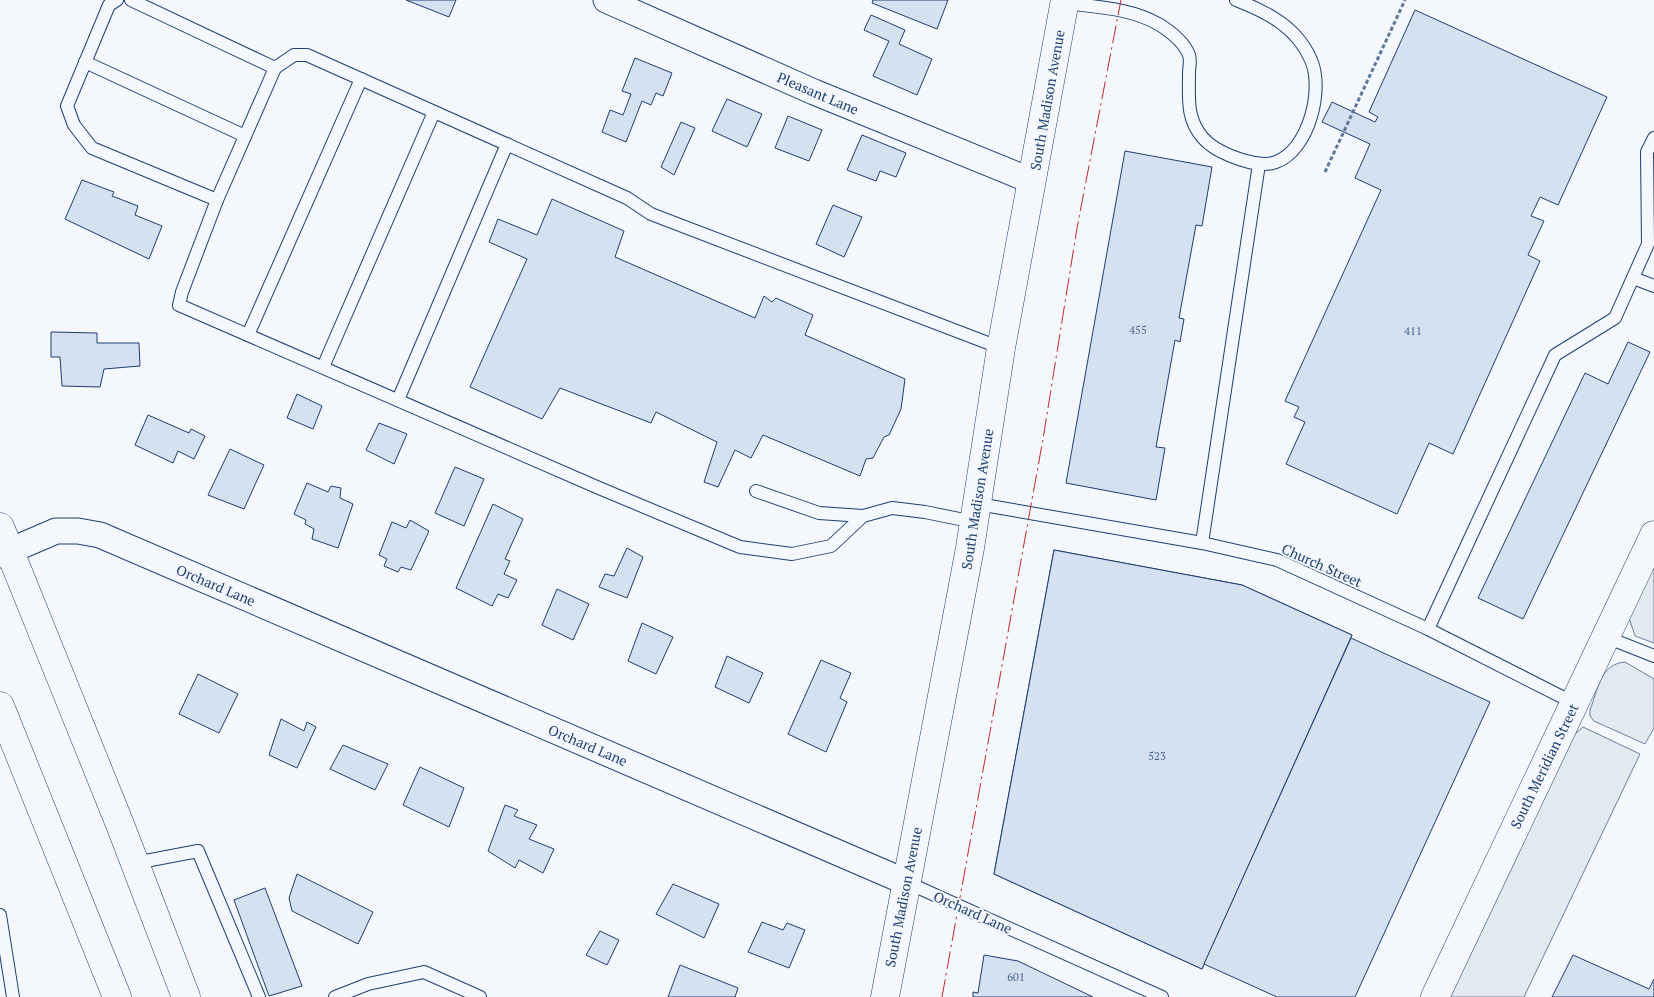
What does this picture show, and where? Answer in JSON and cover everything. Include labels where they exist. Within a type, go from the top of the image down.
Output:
[{"type":"main road","name":"South Madison Avenue","points":[[885,997],[976,513],[1001,348],[1065,2]]},
{"type":"main road","name":"South Meridian Street","points":[[1435,997],[1654,535]]},
{"type":"main road","points":[[3,545],[135,863],[186,997]]},
{"type":"main road","points":[[0,706],[118,997]]},
{"type":"street","name":"Pleasant Lane","points":[[606,0],[814,92],[1032,181]]},
{"type":"street","name":"Orchard Lane","points":[[3,545],[56,531],[78,530],[100,535],[906,882]]},
{"type":"lane","points":[[117,0],[109,4],[67,106],[74,125],[92,148],[217,200]]},
{"type":"lane","points":[[131,0],[275,68]]},
{"type":"lane","points":[[1065,2],[1134,13],[1160,25],[1179,39],[1190,56],[1188,108],[1194,124],[1203,139],[1219,151],[1236,158],[1260,164],[1275,162],[1289,154],[1301,138],[1310,120],[1316,76],[1310,58],[1295,35],[1276,18],[1236,0]]},
{"type":"lane","points":[[863,516],[831,546],[792,554],[740,547],[599,488],[180,305],[182,292],[217,200],[275,68],[294,55],[307,54],[627,198],[651,214],[1001,348]]},
{"type":"lane","points":[[85,62],[245,136]]},
{"type":"lane","points":[[248,335],[361,79]]},
{"type":"lane","points":[[323,368],[434,112]]},
{"type":"lane","points":[[1428,629],[1555,355],[1614,318],[1633,278],[1648,244],[1648,152],[1654,138]]},
{"type":"lane","points":[[398,400],[507,144]]},
{"type":"lane","points":[[1202,543],[1260,164]]},
{"type":"lane","points":[[1633,278],[1654,286]]},
{"type":"lane","points":[[756,491],[819,513],[863,516]]},
{"type":"lane","name":"Church Street","points":[[863,516],[892,508],[925,512],[976,513],[1202,543],[1277,560],[1428,629],[1574,703]]},
{"type":"lane","points":[[1606,638],[1654,656]]},
{"type":"lane","points":[[135,863],[198,851],[259,997]]},
{"type":"lane","name":"Orchard Lane","points":[[906,882],[1162,997]]},
{"type":"lane","points":[[0,915],[13,997]]},
{"type":"lane","points":[[335,997],[368,984],[424,972],[480,997]]},
{"type":"path","points":[[1325,172],[1405,0]]},
{"type":"shaded area","points":[[1654,557],[1654,643],[1635,636],[1628,615]]},
{"type":"shaded area","points":[[1625,662],[1654,679],[1654,728],[1645,744],[1594,721],[1590,716],[1590,710],[1601,679],[1610,668]]},
{"type":"shaded area","points":[[1583,727],[1640,754],[1524,997],[1448,997],[1574,735]]},
{"type":"building","points":[[406,0],[456,0],[449,17]]},
{"type":"building","points":[[873,0],[948,0],[937,29],[872,3]]},
{"type":"building","points":[[1415,10],[1607,97],[1558,205],[1540,197],[1531,216],[1544,221],[1528,255],[1540,261],[1453,454],[1429,443],[1397,514],[1286,464],[1305,422],[1294,417],[1299,407],[1285,401],[1381,190],[1355,178],[1370,144],[1322,122],[1332,102],[1375,122],[1378,117],[1369,112]]},
{"type":"building","points":[[871,15],[905,30],[899,44],[932,59],[917,95],[873,76],[889,41],[864,30]]},
{"type":"building","points":[[635,58],[672,73],[663,96],[656,93],[651,105],[642,101],[626,142],[602,132],[610,110],[623,115],[631,94],[622,91]]},
{"type":"building","points":[[727,99],[762,114],[747,147],[712,131]]},
{"type":"building","points":[[788,116],[822,130],[809,161],[775,148]]},
{"type":"building","points":[[681,122],[695,128],[674,175],[661,167]]},
{"type":"building","points":[[862,135],[906,153],[896,177],[880,171],[876,181],[847,170]]},
{"type":"building","points":[[1125,151],[1212,167],[1202,226],[1196,225],[1179,318],[1184,319],[1180,342],[1175,340],[1156,447],[1165,448],[1156,500],[1066,483]]},
{"type":"building","points":[[82,180],[114,192],[112,196],[138,206],[135,215],[162,226],[149,259],[65,219]]},
{"type":"building","points":[[552,199],[624,231],[615,257],[755,318],[764,296],[772,302],[776,298],[813,315],[805,335],[905,379],[901,409],[889,435],[884,437],[873,458],[866,459],[860,476],[763,435],[751,458],[735,450],[718,487],[704,482],[717,442],[656,412],[651,423],[560,388],[542,419],[470,387],[527,259],[489,242],[498,219],[537,235]]},
{"type":"building","points":[[833,205],[862,217],[844,257],[816,244]]},
{"type":"building","points":[[51,332],[97,333],[97,343],[139,343],[140,366],[104,369],[100,387],[62,386],[60,357],[51,357]]},
{"type":"building","points":[[1628,342],[1650,352],[1523,619],[1478,598],[1585,373],[1608,384]]},
{"type":"building","points":[[297,394],[322,406],[313,429],[287,418]]},
{"type":"building","points":[[148,415],[189,433],[191,429],[205,436],[194,459],[178,451],[173,463],[135,445]]},
{"type":"building","points":[[379,423],[407,434],[394,464],[366,450]]},
{"type":"building","points":[[230,449],[264,465],[244,509],[208,495]]},
{"type":"building","points":[[455,467],[484,479],[464,526],[435,513]]},
{"type":"building","points":[[307,483],[328,492],[331,486],[341,488],[340,498],[353,504],[338,548],[312,539],[314,529],[305,524],[306,520],[294,514]]},
{"type":"building","points":[[493,504],[523,519],[505,559],[510,561],[504,574],[517,580],[508,598],[498,594],[492,606],[456,588]]},
{"type":"building","points":[[410,520],[429,531],[411,570],[401,567],[398,572],[384,566],[387,559],[379,555],[392,522],[406,528]]},
{"type":"building","points":[[627,548],[643,557],[627,598],[599,587],[605,574],[614,576]]},
{"type":"building","points":[[1054,550],[1242,585],[1352,635],[1202,969],[994,874]],"holes":[[[1132,650],[1219,665],[1268,689],[1273,702],[1200,863],[1187,868],[1107,830],[1093,806],[1120,657]]]},
{"type":"building","points":[[1054,550],[1242,585],[1352,635],[1202,969],[994,874]]},
{"type":"building","points":[[557,589],[589,604],[573,640],[542,625]]},
{"type":"building","points":[[642,623],[673,637],[656,674],[628,661]]},
{"type":"building","points":[[1351,638],[1490,702],[1355,997],[1277,997],[1204,964]]},
{"type":"building","points":[[727,656],[763,673],[749,703],[715,687]]},
{"type":"building","points":[[821,660],[851,673],[840,698],[847,702],[826,752],[788,734]]},
{"type":"building","points":[[198,674],[238,694],[219,733],[179,714]]},
{"type":"building","points":[[281,719],[304,731],[307,722],[316,727],[297,768],[269,755]]},
{"type":"building","points":[[343,745],[388,764],[375,790],[330,769]]},
{"type":"building","points":[[420,767],[464,788],[449,827],[403,805]]},
{"type":"building","points":[[505,805],[518,810],[514,816],[537,825],[529,839],[554,849],[543,873],[519,860],[515,868],[488,851]]},
{"type":"building","points":[[297,874],[373,912],[358,944],[292,911],[289,898]]},
{"type":"building","points":[[673,884],[719,904],[704,938],[656,914]]},
{"type":"building","points":[[265,888],[302,986],[269,996],[234,900]]},
{"type":"building","points":[[762,922],[783,930],[787,923],[805,930],[789,968],[748,952]]},
{"type":"building","points":[[600,931],[619,940],[607,965],[586,955]]},
{"type":"building","points":[[984,955],[1018,961],[1093,997],[973,997],[973,992],[978,993]]},
{"type":"building","points":[[1573,955],[1649,989],[1654,979],[1654,997],[1552,997]]},
{"type":"building","points":[[680,965],[738,988],[735,997],[668,997]]},
{"type":"power","points":[[942,997],[1043,439],[1077,228],[1121,0]]}]
